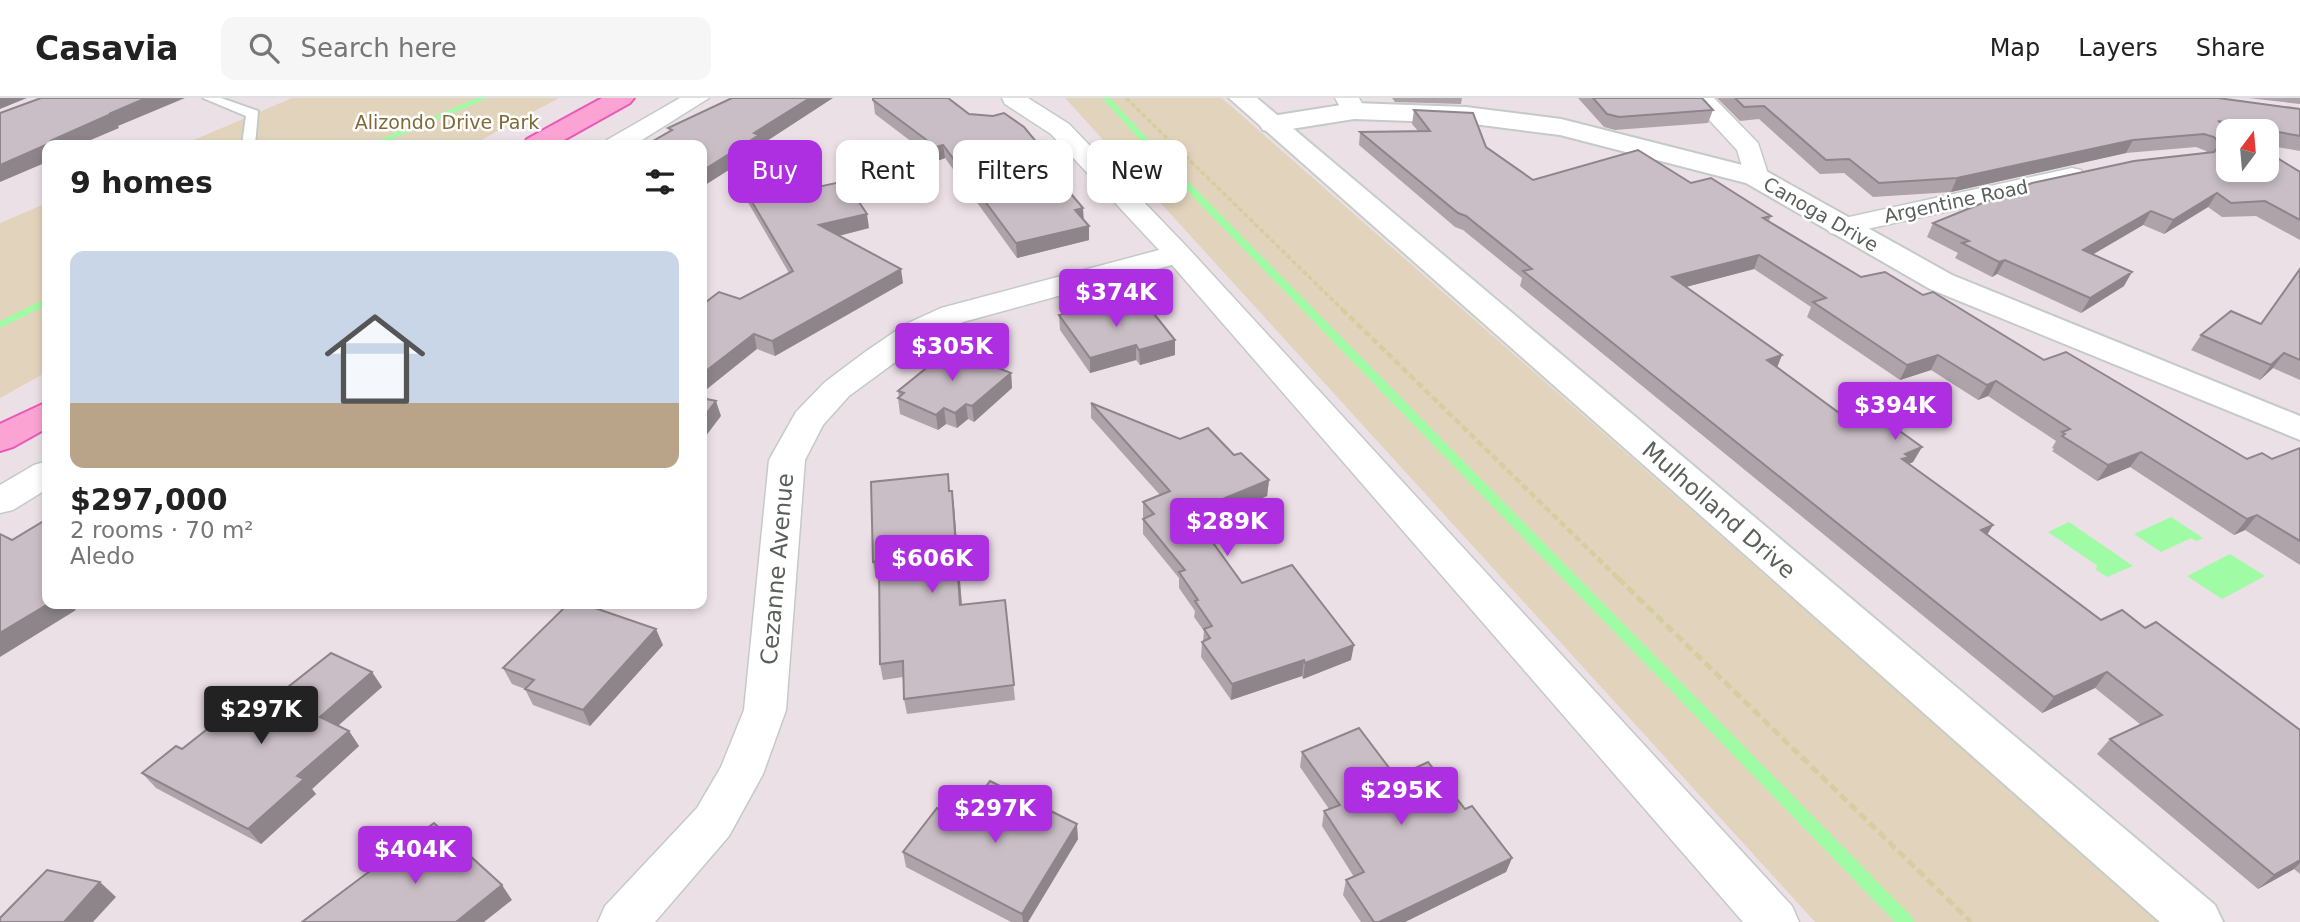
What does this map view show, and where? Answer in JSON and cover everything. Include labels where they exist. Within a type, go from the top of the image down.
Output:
[{"type":"main road","points":[[545,140],[621,98]]},
{"type":"main road","name":"Mulholland Drive","points":[[1242,98],[2197,922]]},
{"type":"main road","name":"Canoga Drive","points":[[1272,124],[1350,104],[1466,115],[1561,127],[1756,177],[1941,282],[2300,429]]},
{"type":"main road","points":[[0,439],[42,416]]},
{"type":"street","points":[[624,140],[697,98]]},
{"type":"street","points":[[1701,98],[1749,148],[1756,177]]},
{"type":"street","points":[[1013,99],[1060,129],[1178,254],[1774,922]]},
{"type":"street","name":"Argentine Road","points":[[1840,227],[2099,170]]},
{"type":"street","name":"Cezanne Avenue","points":[[623,922],[713,822],[746,761],[765,710],[787,460],[807,419],[837,390],[876,359],[917,331],[952,315],[1178,254]]},
{"type":"street","points":[[0,501],[42,477]]},
{"type":"lane","points":[[209,98],[253,114],[250,140]]},
{"type":"path","points":[[1126,98],[1971,922]]},
{"type":"green space","name":"Alizondo Drive Park","points":[[292,98],[559,98],[481,140],[194,140]]},
{"type":"green space","points":[[1065,98],[1222,98],[2160,922],[1815,922],[1161,203],[1187,203],[1187,140],[1103,140]]},
{"type":"green space","points":[[42,205],[42,375],[0,398],[0,223]]},
{"type":"shaded area","points":[[2171,517],[2203,538],[2196,541],[2191,538],[2161,552],[2134,534]]},
{"type":"shaded area","points":[[2069,522],[2133,566],[2107,577],[2095,569],[2098,566],[2048,532]]},
{"type":"shaded area","points":[[2230,554],[2265,576],[2222,599],[2187,576]]},
{"type":"building","points":[[41,98],[146,98],[52,140],[42,140],[42,147],[0,165],[0,113]]},
{"type":"building","points":[[732,98],[810,98],[754,133],[759,135],[751,140],[728,140],[728,155],[707,168],[707,140],[655,140],[672,130],[668,128]]},
{"type":"building","points":[[948,98],[969,114],[993,116],[1004,113],[1024,127],[1035,140],[953,140],[953,158],[943,145],[939,146],[939,140],[927,140],[873,100]]},
{"type":"building","points":[[1593,98],[1702,98],[1713,110],[1619,117],[1607,114]]},
{"type":"building","points":[[1735,98],[2218,98],[2300,109],[2300,136],[2279,132],[2279,119],[2216,119],[2216,139],[2204,134],[2133,140],[1957,178],[1879,183],[1849,159],[1826,160],[1764,106],[1744,107]]},
{"type":"building","points":[[1414,110],[1473,113],[1486,147],[1533,180],[1638,150],[1691,183],[1711,178],[1771,216],[1763,218],[1861,277],[1885,272],[1923,295],[1933,292],[2044,360],[2066,352],[2247,459],[2262,453],[2272,459],[2300,448],[2300,541],[2257,515],[2247,519],[2141,452],[2108,465],[2062,436],[2065,434],[2062,432],[2070,429],[1996,381],[1987,385],[1938,355],[1907,365],[1813,302],[1826,298],[1759,255],[1672,277],[1782,355],[1767,360],[1842,415],[1852,411],[1874,427],[1887,422],[1922,447],[1905,454],[1909,457],[1902,459],[1993,525],[1981,530],[2101,620],[2122,610],[2145,628],[2156,622],[2300,730],[2300,860],[2274,875],[2110,739],[2162,715],[2107,672],[2054,697],[1523,271],[1532,269],[1466,216],[1458,213],[1360,132],[1430,131]]},
{"type":"building","points":[[2216,149],[2216,182],[2279,182],[2279,159],[2300,172],[2300,220],[2265,201],[2231,203],[2217,193],[2173,220],[2151,211],[2083,250],[2132,272],[2090,298],[2005,260],[1999,262],[1962,243],[1969,241],[1933,223],[2032,183],[2134,161],[2214,152]]},
{"type":"building","points":[[836,183],[836,203],[860,203],[867,214],[819,225],[901,269],[772,341],[754,334],[707,370],[707,301],[719,292],[740,299],[793,271],[753,203],[822,203],[822,186]]},
{"type":"building","points":[[1073,196],[1083,208],[1075,210],[1089,226],[1016,243],[986,203],[1073,203]]},
{"type":"building","points":[[2300,269],[2300,360],[2284,353],[2271,365],[2201,335],[2231,311],[2261,324]]},
{"type":"building","points":[[1105,303],[1113,313],[1146,304],[1175,340],[1139,350],[1136,345],[1090,358],[1059,315]]},
{"type":"building","points":[[950,349],[1011,373],[972,406],[966,404],[955,413],[944,408],[936,415],[898,398],[904,393],[898,391]]},
{"type":"building","points":[[707,399],[716,401],[707,413]]},
{"type":"building","points":[[1091,403],[1180,439],[1208,428],[1234,455],[1241,453],[1269,480],[1191,512],[1242,583],[1292,565],[1354,645],[1305,663],[1304,660],[1232,684],[1202,642],[1210,638],[1204,629],[1212,626],[1179,572],[1185,570],[1143,519],[1154,514],[1143,502],[1170,491]]},
{"type":"building","points":[[948,474],[949,491],[952,491],[960,605],[1005,600],[1014,685],[904,699],[903,661],[880,664],[879,561],[873,562],[871,482]]},
{"type":"building","points":[[42,522],[42,608],[0,633],[0,534],[12,540]]},
{"type":"building","points":[[563,609],[598,609],[656,629],[583,710],[525,689],[534,680],[503,668]]},
{"type":"building","points":[[331,653],[372,672],[320,717],[349,731],[297,776],[304,779],[248,829],[142,773],[176,746],[182,749],[252,694],[269,702]]},
{"type":"building","points":[[1359,728],[1396,777],[1428,762],[1465,809],[1472,806],[1512,858],[1379,922],[1374,922],[1346,880],[1364,872],[1324,811],[1340,805],[1302,752]]},
{"type":"building","points":[[990,781],[1077,824],[1022,914],[903,852],[937,808],[954,817],[956,813],[963,817]]},
{"type":"building","points":[[434,823],[502,885],[456,922],[302,922]]},
{"type":"building","points":[[47,870],[100,882],[64,922],[0,922],[0,918]]},
{"type":"waterway","points":[[383,140],[484,98]]},
{"type":"waterway","points":[[1106,98],[1172,170],[1906,922]]},
{"type":"waterway","points":[[0,325],[42,304]]}]
